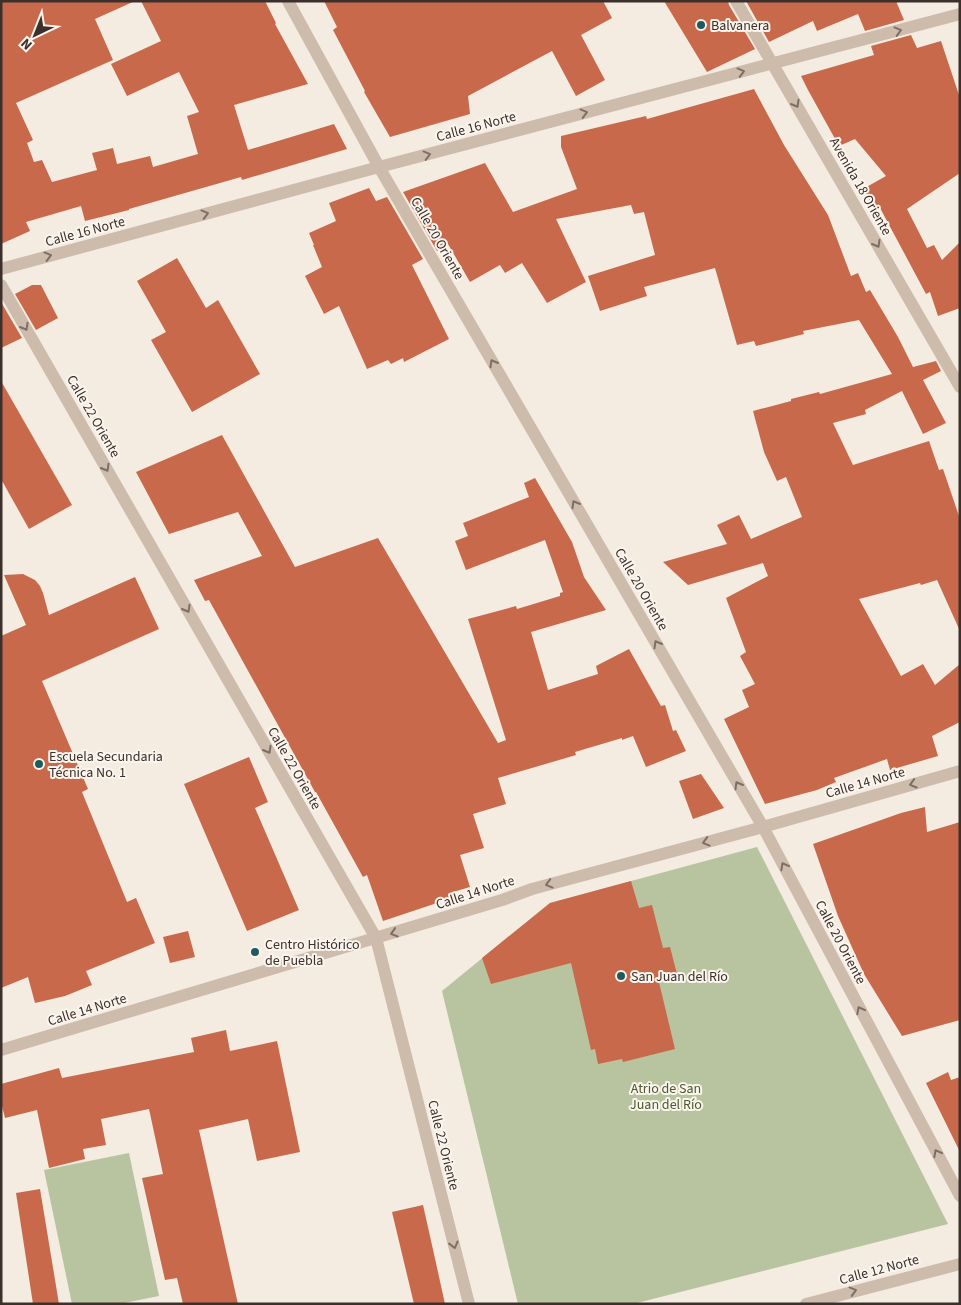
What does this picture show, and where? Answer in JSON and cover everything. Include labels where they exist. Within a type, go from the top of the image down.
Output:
[{"type":"street","name":"Calle 20 Oriente","points":[[288,1],[380,167],[763,827],[960,1196]]},
{"type":"street","name":"Avenida 18 Oriente","points":[[736,1],[960,387]]},
{"type":"street","name":"Calle 16 Norte","points":[[1,269],[960,14]]},
{"type":"street","name":"Calle 22 Oriente","points":[[1,285],[376,938],[469,1304]]},
{"type":"street","name":"Calle 14 Norte","points":[[1,1050],[502,900],[532,889],[763,827],[960,771]]},
{"type":"street","name":"Calle 12 Norte","points":[[806,1304],[960,1264]]},
{"type":"green space","name":"Atrio de San Juan del Río","points":[[757,847],[948,1224],[633,1304],[518,1304],[442,991],[550,903]]},
{"type":"green space","points":[[129,1153],[159,1296],[119,1304],[72,1304],[44,1170]]},
{"type":"building","points":[[1,1],[135,1],[95,19],[113,60],[16,103],[33,140],[27,143],[34,162],[42,160],[52,182],[97,170],[92,153],[113,148],[117,164],[150,156],[153,167],[198,154],[187,116],[199,112],[179,72],[127,96],[111,64],[161,41],[141,1],[265,1],[275,24],[308,84],[234,105],[248,150],[334,124],[347,149],[242,180],[241,177],[85,221],[81,206],[26,222],[30,231],[1,244]]},
{"type":"building","points":[[324,1],[603,1],[612,18],[581,35],[605,80],[576,96],[552,51],[468,96],[470,114],[390,137],[364,92],[333,30],[337,27]]},
{"type":"building","name":"Balvanera","points":[[664,1],[728,1],[755,49],[707,72]]},
{"type":"building","points":[[746,1],[896,1],[904,20],[865,31],[858,14],[817,31],[813,21],[769,42]]},
{"type":"building","points":[[911,35],[917,48],[941,41],[960,98],[960,173],[907,209],[927,248],[934,245],[942,260],[960,242],[960,308],[938,316],[930,292],[926,294],[879,206],[875,209],[863,189],[886,176],[855,139],[839,146],[801,76],[874,55],[871,46]]},
{"type":"building","points":[[754,89],[784,145],[828,215],[851,276],[858,273],[866,292],[870,290],[898,337],[913,367],[936,361],[941,371],[923,380],[946,423],[923,434],[902,391],[865,410],[866,414],[833,423],[853,465],[929,441],[939,470],[943,469],[960,519],[960,631],[937,580],[859,599],[901,676],[923,664],[935,685],[960,664],[960,722],[932,736],[938,756],[890,770],[887,759],[834,778],[836,782],[817,790],[765,804],[724,719],[749,707],[742,690],[755,684],[740,656],[746,652],[726,598],[768,576],[763,563],[688,585],[663,562],[727,544],[717,525],[739,515],[751,539],[802,517],[786,477],[777,481],[764,452],[753,411],[791,401],[791,399],[819,392],[820,394],[892,374],[859,320],[803,331],[804,334],[756,346],[754,341],[737,345],[715,268],[644,287],[647,296],[600,311],[588,276],[655,255],[644,212],[634,214],[631,205],[556,219],[586,282],[547,303],[522,263],[505,273],[500,265],[470,282],[448,244],[437,251],[403,192],[485,163],[513,212],[577,189],[561,147],[561,136],[646,116],[647,119]]},
{"type":"building","points":[[369,188],[376,201],[387,197],[423,259],[412,265],[449,339],[404,362],[403,358],[391,364],[388,360],[367,369],[339,306],[324,314],[305,276],[322,267],[309,233],[336,221],[329,203]]},
{"type":"building","points":[[177,258],[206,308],[218,300],[260,374],[192,412],[151,340],[166,332],[137,281]]},
{"type":"building","points":[[32,285],[41,285],[58,318],[36,330],[15,294]]},
{"type":"building","points":[[1,302],[22,338],[1,348]]},
{"type":"building","points":[[1,381],[72,505],[29,529],[1,479]]},
{"type":"building","points":[[222,435],[295,567],[378,538],[498,743],[506,740],[468,619],[516,606],[517,609],[560,596],[560,593],[563,592],[545,540],[466,570],[455,541],[468,536],[463,523],[529,497],[524,483],[535,478],[572,542],[584,577],[606,610],[531,632],[548,690],[598,674],[596,666],[629,649],[661,706],[665,705],[673,731],[676,730],[686,751],[646,767],[633,736],[575,752],[576,755],[498,778],[506,804],[473,814],[484,848],[460,855],[470,887],[453,892],[455,897],[383,921],[367,875],[363,877],[209,600],[205,601],[194,580],[262,556],[238,512],[169,534],[136,472]]},
{"type":"building","points":[[23,574],[35,580],[40,586],[49,615],[135,577],[159,629],[42,681],[88,789],[82,792],[127,902],[136,898],[155,943],[86,971],[92,985],[65,996],[35,1003],[28,977],[1,988],[1,636],[26,625],[4,575]]},
{"type":"building","points":[[249,757],[268,802],[255,808],[299,910],[247,931],[184,784]]},
{"type":"building","points":[[701,774],[724,808],[693,819],[679,781]]},
{"type":"building","points":[[925,807],[927,832],[960,822],[960,1020],[902,1036],[864,974],[838,916],[813,844],[901,813]]},
{"type":"building","name":"San Juan del Río","points":[[631,881],[639,908],[652,905],[663,948],[670,947],[677,974],[658,978],[675,1049],[623,1062],[622,1059],[598,1064],[595,1049],[591,1050],[571,963],[491,984],[482,958],[550,903]]},
{"type":"building","points":[[188,931],[195,957],[170,963],[163,937]]},
{"type":"building","points":[[226,1030],[230,1051],[277,1041],[300,1152],[257,1161],[248,1119],[199,1130],[238,1304],[183,1304],[177,1278],[165,1280],[142,1178],[163,1174],[149,1109],[101,1119],[106,1145],[83,1149],[85,1159],[49,1168],[37,1110],[5,1118],[1,1102],[1,1084],[59,1068],[62,1078],[194,1052],[191,1038]]},
{"type":"building","points":[[948,1072],[951,1080],[960,1077],[960,1152],[926,1083]]},
{"type":"building","points":[[40,1189],[59,1304],[33,1304],[16,1193]]},
{"type":"building","points":[[423,1205],[445,1304],[414,1304],[392,1212]]},
{"type":"place","name":"Balvanera","points":[[701,25]]},
{"type":"place","name":"Escuela Secundaria Técnica No. 1","points":[[39,764]]},
{"type":"place","name":"Centro Histórico de Puebla","points":[[255,952]]},
{"type":"place","name":"San Juan del Río","points":[[621,976]]}]
